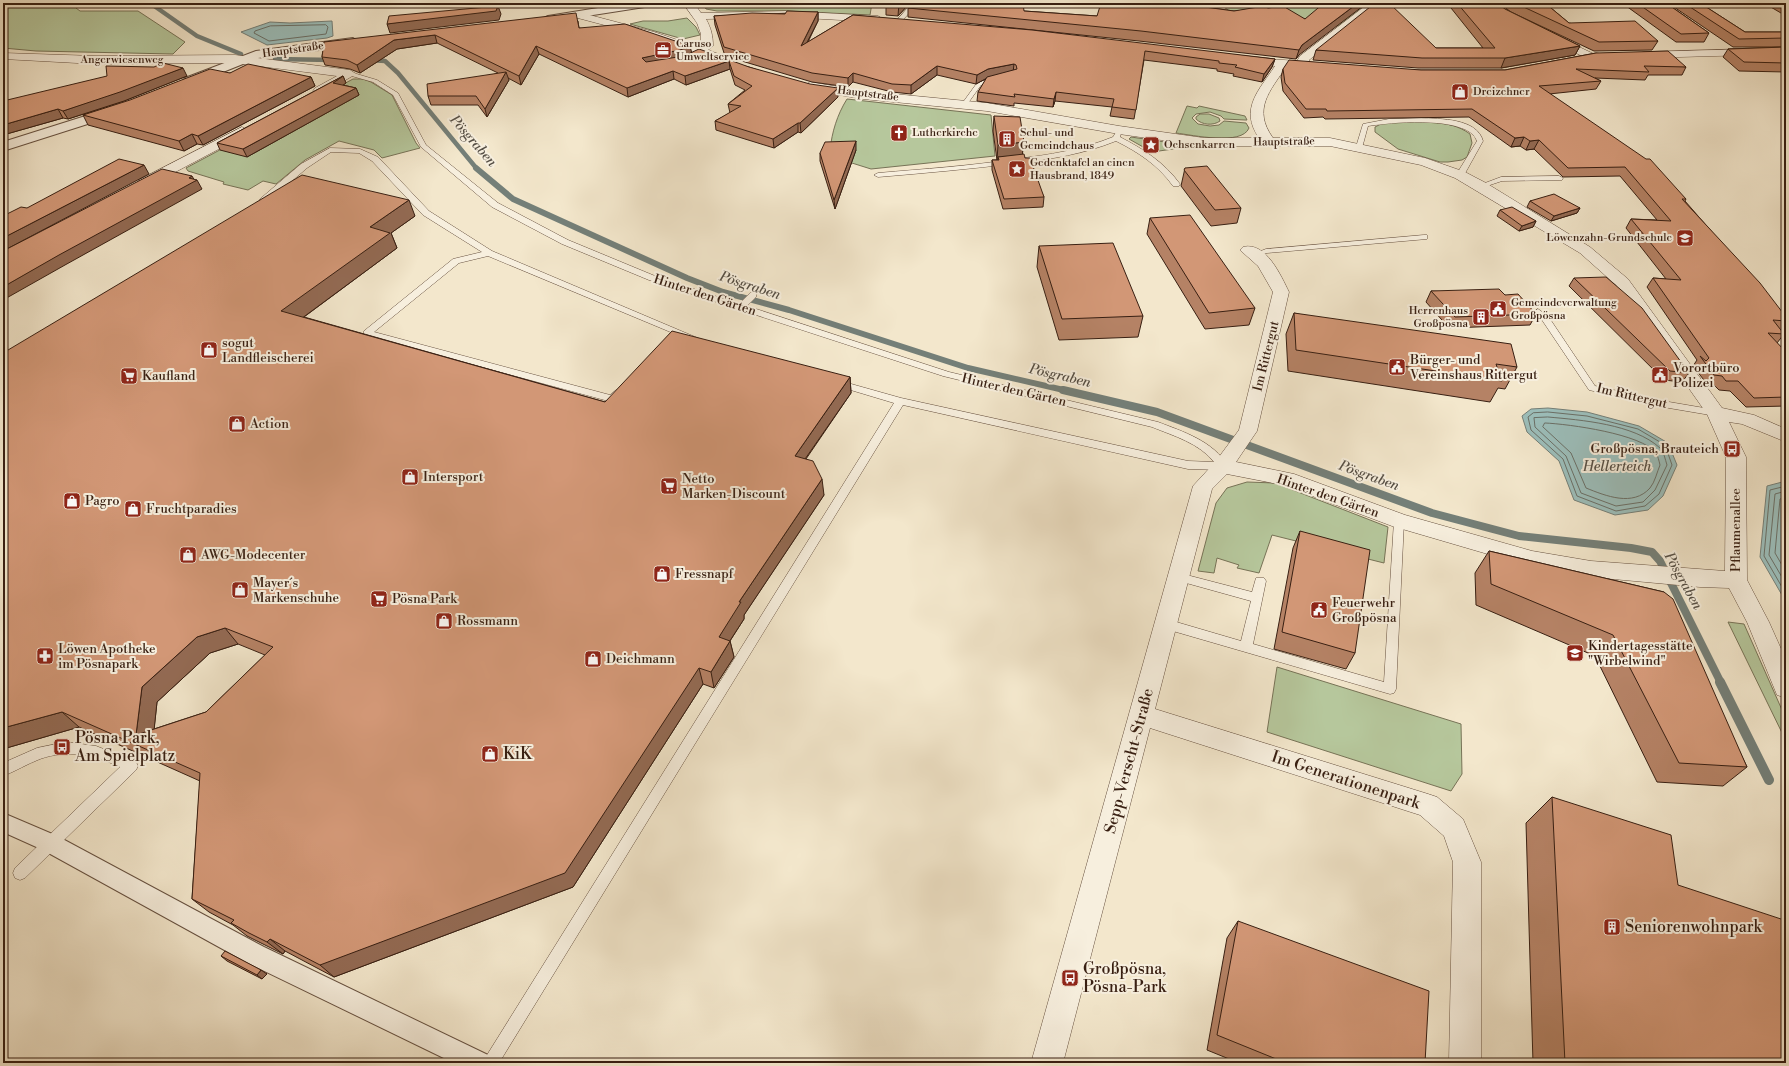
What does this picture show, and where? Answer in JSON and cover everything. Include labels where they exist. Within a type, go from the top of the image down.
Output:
[{"type":"street","points":[[539,20],[651,3]]},
{"type":"street","points":[[688,3],[704,27],[708,40],[707,46],[698,54]]},
{"type":"street","points":[[1302,64],[1304,58],[1376,3]]},
{"type":"street","points":[[698,16],[786,14],[913,22]]},
{"type":"street","points":[[578,15],[650,34],[698,54],[740,65]]},
{"type":"street","points":[[1539,31],[1596,57],[1575,60]]},
{"type":"street","name":"Hauptstraße","points":[[181,84],[242,60],[265,53],[367,41]]},
{"type":"street","points":[[1716,43],[1729,52]]},
{"type":"street","points":[[1630,56],[1786,51]]},
{"type":"street","name":"Angerwiesenweg","points":[[3,56],[96,60],[242,60],[350,74]]},
{"type":"street","points":[[1235,58],[1324,66]]},
{"type":"street","points":[[1268,141],[1257,123],[1254,112],[1262,95],[1283,63]]},
{"type":"street","points":[[309,96],[350,74]]},
{"type":"street","name":"Hauptstraße","points":[[798,84],[863,95],[987,107],[1118,134],[1204,142],[1330,142],[1360,147],[1425,162],[1460,175],[1481,186],[1585,250],[1622,282],[1716,413]]},
{"type":"street","points":[[3,147],[123,108]]},
{"type":"street","points":[[132,190],[255,125]]},
{"type":"street","name":"Im Rittergut","points":[[1235,450],[1248,431],[1281,292],[1270,271],[1252,252]]},
{"type":"street","points":[[1716,413],[1747,419],[1786,436]]},
{"type":"street","name":"Pflaumenallee","points":[[1716,413],[1736,457],[1736,580],[1758,622],[1786,688]]},
{"type":"street","name":"Hinter den Gärten","points":[[1235,450],[1287,479],[1399,521],[1532,559],[1591,569],[1736,580]]},
{"type":"street","name":"Sepp-Verscht-Straße","points":[[1047,1063],[1203,486],[1235,450]]},
{"type":"street","name":"Im Generationenpark","points":[[1142,715],[1428,806],[1454,828],[1467,862],[1465,1063]]},
{"type":"street","points":[[3,822],[50,843],[256,954],[480,1063]]},
{"type":"lane","points":[[899,21],[915,3]]},
{"type":"lane","name":"Hinter den Gärten","points":[[350,74],[375,81],[396,94],[423,146],[495,204],[565,242],[652,278],[744,304],[946,374],[1155,424],[1186,437],[1210,450],[1235,450]]},
{"type":"lane","points":[[964,105],[980,84],[1007,77]]},
{"type":"lane","points":[[1360,147],[1365,126],[1377,122],[1418,120],[1456,124],[1473,130],[1480,141],[1460,175]]},
{"type":"lane","points":[[878,175],[940,170],[1046,158],[1099,146],[1118,134],[1169,173],[1176,184]]},
{"type":"lane","points":[[254,208],[304,166],[330,150],[360,151],[375,159],[426,213],[489,253],[673,334],[704,343]]},
{"type":"lane","points":[[1481,186],[1501,179],[1558,178]]},
{"type":"lane","points":[[1252,252],[1424,237]]},
{"type":"lane","points":[[489,253],[456,261],[368,332],[612,399],[628,382]]},
{"type":"lane","points":[[744,304],[753,296]]},
{"type":"lane","name":"Im Rittergut","points":[[1538,312],[1545,318],[1592,388],[1669,405],[1716,413]]},
{"type":"lane","points":[[832,382],[900,401],[1188,465],[1235,450]]},
{"type":"lane","points":[[490,1063],[900,401]]},
{"type":"lane","points":[[1166,624],[1390,689],[1399,521]]},
{"type":"lane","points":[[1179,576],[1256,598]]},
{"type":"lane","points":[[1246,647],[1260,581]]},
{"type":"lane","points":[[3,770],[34,754],[62,747],[92,749],[110,755],[131,766],[20,873]]},
{"type":"green space","points":[[3,3],[79,3],[76,8],[80,11],[138,11],[185,42],[173,54],[36,51],[3,48]]},
{"type":"green space","points":[[702,3],[872,3],[870,15],[789,11],[717,11],[706,9]]},
{"type":"green space","points":[[1219,3],[1370,3],[1339,27],[1336,23],[1303,27],[1271,5],[1233,14]]},
{"type":"green space","points":[[687,18],[696,27],[700,35],[683,39],[630,24],[643,21],[668,21]]},
{"type":"green space","points":[[353,79],[363,79],[371,82],[392,95],[416,143],[420,148],[382,158],[374,150],[339,141],[305,160],[276,184],[263,181],[248,190],[223,184],[224,182],[188,171],[186,168]]},
{"type":"green space","points":[[847,99],[991,115],[995,156],[871,169],[836,158],[830,150],[832,137],[838,117]]},
{"type":"green space","points":[[1187,106],[1197,108],[1199,106],[1245,116],[1247,120],[1224,119],[1221,116],[1210,112],[1196,114],[1192,118],[1198,124],[1210,126],[1219,125],[1224,121],[1246,123],[1249,128],[1245,133],[1237,137],[1227,138],[1204,137],[1176,133]]},
{"type":"green space","points":[[1200,114],[1209,114],[1219,118],[1220,121],[1211,124],[1201,123],[1196,119],[1196,117]]},
{"type":"green space","points":[[1388,122],[1431,122],[1452,125],[1470,134],[1472,143],[1467,157],[1462,160],[1440,162],[1398,149],[1375,132],[1375,127]]},
{"type":"green space","points":[[1131,137],[1185,145],[1187,147],[1152,152],[1129,139]]},
{"type":"green space","points":[[1247,482],[1275,483],[1388,527],[1384,563],[1272,535],[1259,573],[1237,568],[1239,565],[1217,558],[1214,573],[1198,571],[1216,503],[1227,488]]},
{"type":"green space","points":[[1728,622],[1744,624],[1786,719],[1786,741]]},
{"type":"green space","points":[[1277,667],[1461,724],[1462,774],[1451,791],[1267,732]]},
{"type":"water","points":[[332,21],[333,36],[327,38],[267,45],[241,32],[270,22],[290,23]]},
{"type":"water","name":"Hellerteich","points":[[1548,408],[1587,412],[1639,426],[1668,443],[1677,465],[1663,496],[1648,510],[1615,515],[1574,500],[1559,461],[1527,432],[1522,416],[1531,409]]},
{"type":"water","points":[[1786,481],[1786,602],[1760,557],[1767,486]]},
{"type":"building","points":[[912,3],[1023,3],[1024,11],[1097,16],[1101,3],[1137,3],[1179,7],[1176,3],[1234,11],[1264,6],[1268,8],[1283,6],[1305,19],[1324,3],[1358,3],[1302,45],[1299,50],[1141,31],[908,8]]},
{"type":"building","points":[[1375,3],[1389,3],[1436,48],[1495,48],[1457,3],[1497,3],[1505,9],[1580,46],[1505,58],[1422,58],[1316,50]]},
{"type":"building","points":[[1515,3],[1545,3],[1569,23],[1635,21],[1658,41],[1599,42]]},
{"type":"building","points":[[1637,3],[1666,3],[1709,33],[1681,34]]},
{"type":"building","points":[[1684,3],[1700,3],[1745,32],[1786,32],[1786,38],[1739,39]]},
{"type":"building","points":[[498,6],[496,11],[387,24],[389,16]]},
{"type":"building","points":[[787,11],[818,12],[801,46],[853,15],[1032,30],[1275,59],[1264,74],[1235,67],[1237,65],[1219,63],[1219,61],[1145,51],[1136,110],[1112,107],[1114,99],[1056,92],[1054,99],[1014,94],[1015,97],[978,92],[987,77],[1017,69],[1016,65],[1014,64],[988,69],[977,75],[937,66],[911,85],[892,84],[853,73],[848,78],[812,73],[724,47],[714,16],[752,13],[785,14]]},
{"type":"building","points":[[576,13],[579,28],[625,24],[690,46],[680,50],[642,58],[646,62],[684,56],[699,49],[749,67],[810,84],[838,88],[800,123],[773,139],[715,121],[741,106],[728,104],[752,86],[734,76],[729,61],[685,76],[673,71],[627,88],[536,46],[519,76],[435,35],[394,40],[357,65],[347,60],[322,57],[324,42]]},
{"type":"building","points":[[1786,47],[1786,63],[1744,62],[1728,49]]},
{"type":"building","points":[[1668,51],[1686,67],[1644,66],[1649,72],[1576,69],[1601,81],[1539,86],[1646,159],[1650,159],[1686,199],[1682,199],[1760,283],[1786,317],[1786,321],[1773,320],[1784,334],[1768,333],[1786,352],[1786,397],[1754,398],[1738,381],[1726,381],[1722,376],[1714,375],[1700,356],[1706,361],[1709,358],[1653,278],[1681,280],[1631,219],[1671,221],[1625,167],[1568,168],[1539,140],[1530,141],[1524,137],[1515,138],[1472,109],[1327,111],[1326,109],[1306,109],[1285,83],[1283,69],[1289,60],[1421,70],[1505,70],[1596,53]]},
{"type":"building","points":[[163,63],[183,68],[120,92],[63,111],[58,109],[3,125],[3,101],[107,76],[106,66],[154,67]]},
{"type":"building","points":[[248,64],[311,77],[198,136],[192,134],[179,141],[83,115],[130,100],[210,69],[230,73]]},
{"type":"building","points":[[506,72],[485,109],[476,96],[428,96],[427,84]]},
{"type":"building","points":[[343,76],[333,83],[356,88],[243,149],[217,143]]},
{"type":"building","points":[[994,116],[1020,117],[1024,142],[998,145]]},
{"type":"building","points":[[856,141],[834,200],[820,153],[825,142]]},
{"type":"building","points":[[1024,154],[1025,158],[1030,158],[1044,197],[1004,199],[992,160],[999,160],[998,157]]},
{"type":"building","points":[[119,159],[144,165],[3,238],[3,216],[21,207],[27,208]]},
{"type":"building","points":[[1207,166],[1241,208],[1215,210],[1184,170],[1185,168]]},
{"type":"building","points":[[162,169],[192,176],[189,178],[197,180],[3,287],[3,251]]},
{"type":"building","name":"Pösna Park","points":[[302,175],[409,200],[370,227],[390,233],[281,311],[605,402],[672,331],[850,377],[795,456],[813,461],[822,479],[739,602],[741,602],[719,637],[730,641],[711,672],[699,668],[565,873],[320,965],[270,939],[267,942],[249,933],[231,923],[234,920],[192,899],[200,773],[62,712],[3,728],[3,353]],"holes":[[[225,628],[273,647],[206,712],[136,735],[142,687],[197,637]]]},
{"type":"building","points":[[1554,194],[1580,208],[1554,216],[1530,201]]},
{"type":"building","points":[[1512,207],[1536,221],[1522,226],[1500,210]]},
{"type":"building","points":[[1190,215],[1255,308],[1209,313],[1150,218]]},
{"type":"building","points":[[1113,243],[1143,316],[1062,319],[1039,246]]},
{"type":"building","points":[[1606,277],[1642,308],[1689,373],[1670,371],[1574,278]]},
{"type":"building","points":[[1499,289],[1505,295],[1518,294],[1536,314],[1455,317],[1431,291]]},
{"type":"building","points":[[1294,313],[1511,344],[1517,367],[1496,364],[1502,381],[1296,350]]},
{"type":"building","points":[[1300,531],[1370,550],[1355,653],[1282,632]]},
{"type":"building","points":[[1489,551],[1664,592],[1673,599],[1747,767],[1679,763],[1613,635],[1491,584]]},
{"type":"building","name":"Seniorenwohnpark","points":[[1552,797],[1671,835],[1678,885],[1784,920],[1786,923],[1786,1063],[1565,1063]]},
{"type":"building","points":[[1238,921],[1429,991],[1425,1063],[1286,1063],[1217,1035]]},
{"type":"building","points":[[225,951],[261,970],[257,975],[221,956]]},
{"type":"waterway","name":"Pösgraben","points":[[150,3],[197,36],[241,54]]},
{"type":"waterway","name":"Pösgraben","points":[[275,59],[333,60]]},
{"type":"waterway","name":"Pösgraben","points":[[369,60],[385,61],[398,73],[477,168]]},
{"type":"waterway","name":"Pösgraben","points":[[477,168],[513,199],[687,278],[723,292],[789,310],[968,368],[1068,391]]},
{"type":"waterway","name":"Pösgraben","points":[[1063,390],[1157,412],[1432,513],[1519,536],[1631,548],[1652,552],[1660,561],[1721,683]]},
{"type":"waterway","name":"Pösgraben","points":[[1720,682],[1769,780]]},
{"type":"place","name":"Caruso Umweltservice","points":[[663,50]]},
{"type":"place","name":"Dreizehner","points":[[1460,92]]},
{"type":"place","name":"Lutherkirche","points":[[899,133]]},
{"type":"place","name":"Schul- und Gemeindehaus","points":[[1007,139]]},
{"type":"place","name":"Ochsenkarren","points":[[1151,145]]},
{"type":"place","name":"Gedenktafel an einen Hausbrand, 1849","points":[[1017,169]]},
{"type":"place","name":"Löwenzahn-Grundschule","points":[[1685,238]]},
{"type":"place","name":"Gemeindeverwaltung Großpösna","points":[[1498,309]]},
{"type":"place","name":"Herrenhaus Großpösna","points":[[1481,317]]},
{"type":"place","name":"sogut Landfleischerei","points":[[209,350]]},
{"type":"place","name":"Bürger- und Vereinshaus Rittergut","points":[[1397,367]]},
{"type":"place","name":"Vorortbüro Polizei","points":[[1660,375]]},
{"type":"place","name":"Kaufland","points":[[129,376]]},
{"type":"place","name":"Action","points":[[237,424]]},
{"type":"place","name":"Großpösna, Brauteich","points":[[1732,449]]},
{"type":"place","name":"Intersport","points":[[410,477]]},
{"type":"place","name":"Netto Marken-Discount","points":[[669,486]]},
{"type":"place","name":"Pagro","points":[[72,501]]},
{"type":"place","name":"Fruchtparadies","points":[[133,509]]},
{"type":"place","name":"AWG-Modecenter","points":[[188,555]]},
{"type":"place","name":"Fressnapf","points":[[662,574]]},
{"type":"place","name":"Mayer´s Markenschuhe","points":[[240,590]]},
{"type":"place","name":"Pösna Park","points":[[379,599]]},
{"type":"place","name":"Feuerwehr Großpösna","points":[[1319,610]]},
{"type":"place","name":"Rossmann","points":[[444,621]]},
{"type":"place","name":"Kindertagesstätte \"Wirbelwind\"","points":[[1575,653]]},
{"type":"place","name":"Löwen Apotheke im Pösnapark","points":[[45,656]]},
{"type":"place","name":"Deichmann","points":[[593,659]]},
{"type":"place","name":"Pösna Park, Am Spielplatz","points":[[62,747]]},
{"type":"place","name":"KiK","points":[[490,754]]},
{"type":"place","name":"Seniorenwohnpark","points":[[1612,927]]},
{"type":"place","name":"Großpösna, Pösna-Park","points":[[1070,978]]}]
